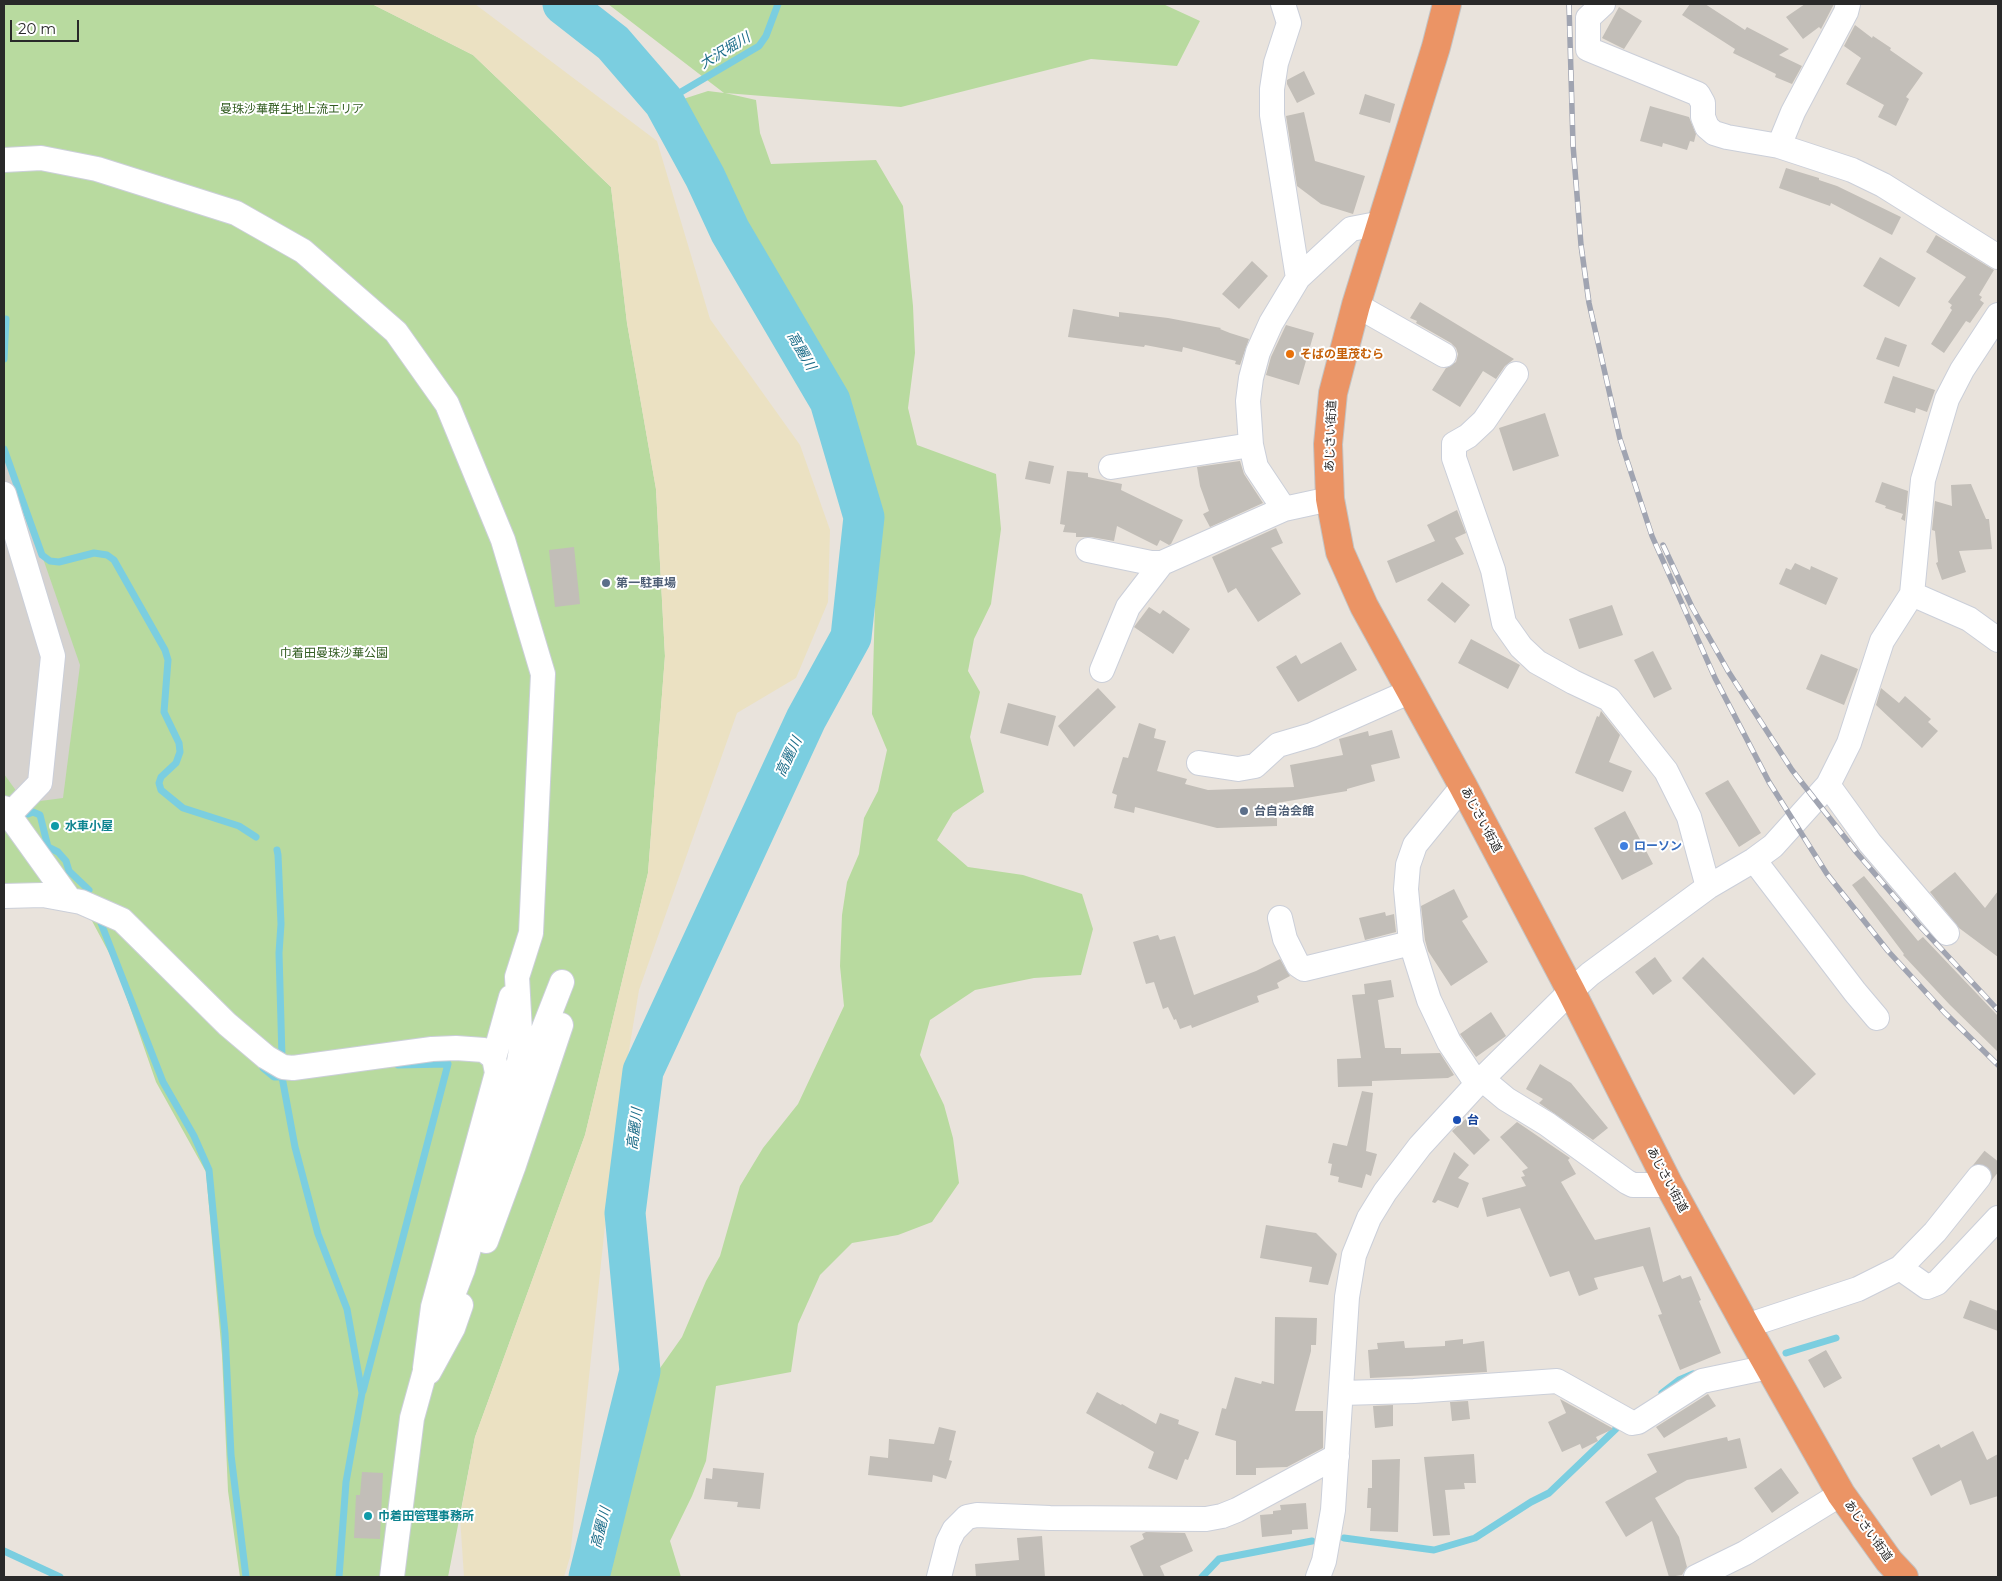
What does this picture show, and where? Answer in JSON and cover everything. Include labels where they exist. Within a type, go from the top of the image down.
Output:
[{"type":"highway","name":"あじさい街道","points":[[1447,4],[1436,47],[1356,305],[1332,393],[1328,444],[1330,499],[1340,552],[1364,606],[1463,786],[1670,1185],[1746,1326],[1841,1494],[1889,1561],[1904,1577]]},
{"type":"street","points":[[1282,4],[1289,23],[1276,62],[1272,89],[1272,114],[1298,278]]},
{"type":"street","points":[[1602,4],[1588,18],[1588,49],[1698,94],[1703,103],[1703,117],[1707,127],[1714,133],[1779,146],[1834,163],[1883,185],[1998,257]]},
{"type":"street","points":[[1779,146],[1794,112],[1846,12],[1848,4]]},
{"type":"street","points":[[4,160],[41,158],[97,169],[236,213],[303,251],[396,332],[447,404],[503,540],[543,674],[531,933],[494,1058],[497,1073],[433,1307],[425,1368]]},
{"type":"street","points":[[1284,509],[1256,467],[1251,445],[1248,401],[1251,378],[1258,352],[1271,323],[1298,278],[1351,230],[1382,223]]},
{"type":"street","points":[[1356,305],[1444,355]]},
{"type":"street","points":[[1318,1577],[1324,1561],[1330,1533],[1347,1297],[1354,1255],[1369,1218],[1385,1192],[1420,1146],[1480,1081],[1571,991],[1590,974],[1708,887],[1764,853],[1828,785],[1849,743],[1882,641],[1912,594],[1923,480],[1947,398],[1962,370],[1998,316]]},
{"type":"street","points":[[1516,374],[1484,421],[1468,436],[1454,444],[1454,458],[1493,570],[1504,623],[1511,635],[1537,662],[1609,699],[1666,771],[1689,817],[1708,887]]},
{"type":"street","points":[[1111,467],[1251,445]]},
{"type":"street","points":[[4,494],[53,656],[40,783],[6,812],[70,900]]},
{"type":"street","points":[[1088,550],[1151,563],[1162,563],[1284,509],[1330,499]]},
{"type":"street","points":[[1102,670],[1128,607],[1162,563]]},
{"type":"street","points":[[1912,594],[1968,619],[1998,640]]},
{"type":"street","points":[[1199,762],[1238,769],[1255,766],[1278,745],[1312,735],[1411,691]]},
{"type":"street","points":[[1828,785],[1870,843],[1947,932]]},
{"type":"street","points":[[1463,786],[1446,809],[1415,844],[1408,865],[1406,889],[1411,943],[1429,1000],[1445,1034],[1459,1059],[1480,1081],[1547,1124],[1627,1182],[1633,1185],[1670,1185]]},
{"type":"street","points":[[1764,853],[1855,992],[1877,1018]]},
{"type":"street","points":[[4,896],[43,895],[81,902],[122,920],[227,1024],[275,1064],[293,1068],[432,1049],[456,1048],[484,1050],[494,1058]]},
{"type":"street","points":[[1280,918],[1285,939],[1298,965],[1304,969],[1411,943]]},
{"type":"street","points":[[392,1577],[412,1418],[425,1368],[462,1269],[512,1101],[521,1050],[517,977]]},
{"type":"street","points":[[419,1391],[453,1328],[514,1165],[568,983],[512,1101]]},
{"type":"street","points":[[1746,1326],[1858,1289],[1900,1268],[1934,1232],[1979,1178]]},
{"type":"street","points":[[1900,1268],[1927,1287],[1937,1283],[1995,1219],[1998,1218]]},
{"type":"street","points":[[1341,1392],[1414,1391],[1556,1381],[1632,1423],[1638,1422],[1702,1381],[1769,1367]]},
{"type":"street","points":[[939,1577],[948,1542],[954,1530],[967,1517],[977,1515],[1050,1518],[1206,1519],[1222,1516],[1237,1510],[1336,1456]]},
{"type":"street","points":[[1696,1577],[1745,1553],[1841,1494]]},
{"type":"green space","name":"巾着田曼珠沙華公園","points":[[4,4],[372,4],[473,55],[611,187],[627,323],[656,489],[665,656],[648,873],[585,1135],[475,1437],[448,1577],[240,1577],[228,1491],[222,1355],[206,1172],[156,1082],[115,964],[92,921],[54,894],[4,890]]},
{"type":"green space","points":[[608,4],[1163,4],[1200,21],[1177,66],[1091,59],[901,107],[725,93],[756,100],[760,133],[771,164],[876,160],[903,206],[913,306],[915,353],[908,408],[917,445],[996,474],[1001,529],[991,604],[974,639],[968,671],[980,692],[970,737],[984,792],[953,813],[937,840],[968,867],[1023,875],[1082,894],[1093,929],[1081,975],[1034,978],[975,990],[930,1020],[920,1055],[944,1105],[953,1138],[959,1183],[932,1222],[898,1235],[852,1243],[820,1275],[798,1324],[791,1372],[716,1386],[706,1461],[692,1496],[670,1541],[681,1577],[599,1577],[610,1558],[633,1475],[642,1441],[641,1409],[653,1378],[682,1337],[706,1281],[720,1256],[740,1186],[763,1148],[798,1104],[844,1006],[840,966],[842,915],[847,882],[859,854],[864,818],[878,791],[887,750],[872,714],[875,601],[881,528],[848,416],[817,353],[694,138],[677,101],[708,91],[724,93]]},
{"type":"sand","points":[[372,4],[475,4],[657,141],[710,319],[800,445],[830,530],[828,602],[796,678],[737,713],[639,990],[614,1140],[570,1557],[564,1577],[464,1577],[460,1517],[475,1437],[585,1135],[648,873],[665,656],[656,489],[627,323],[611,187],[473,55]]},
{"type":"shaded area","points":[[4,446],[80,665],[63,798],[25,803],[4,774]]},
{"type":"building","points":[[1690,4],[1705,4],[1745,30],[1747,27],[1789,49],[1779,55],[1802,66],[1792,84],[1775,77],[1776,74],[1733,53],[1735,49],[1682,15]]},
{"type":"building","points":[[1805,4],[1834,4],[1821,29],[1819,27],[1803,39],[1786,17]]},
{"type":"building","points":[[1619,7],[1642,21],[1624,49],[1602,38]]},
{"type":"building","points":[[1855,25],[1872,38],[1873,36],[1891,48],[1890,50],[1923,73],[1906,97],[1909,99],[1896,126],[1878,117],[1884,105],[1846,84],[1861,58],[1844,46]]},
{"type":"building","points":[[1304,71],[1315,94],[1297,103],[1287,84],[1287,80]]},
{"type":"building","points":[[1365,94],[1395,104],[1390,123],[1359,114]]},
{"type":"building","points":[[1650,106],[1689,117],[1696,134],[1694,142],[1690,141],[1687,150],[1663,143],[1662,147],[1640,141]]},
{"type":"building","points":[[1304,112],[1315,161],[1365,176],[1353,214],[1321,204],[1297,186],[1286,116]]},
{"type":"building","points":[[1786,168],[1819,178],[1819,180],[1837,186],[1901,217],[1892,235],[1831,203],[1830,206],[1779,188]]},
{"type":"building","points":[[1936,235],[1994,270],[1979,295],[1982,297],[1980,300],[1984,303],[1970,323],[1966,321],[1944,353],[1931,344],[1952,310],[1950,308],[1952,305],[1948,302],[1966,277],[1926,252]]},
{"type":"building","points":[[1880,257],[1916,278],[1899,307],[1863,286]]},
{"type":"building","points":[[1252,261],[1268,276],[1239,309],[1222,294]]},
{"type":"building","points":[[1420,302],[1514,359],[1505,366],[1496,379],[1483,371],[1460,407],[1432,390],[1446,368],[1456,362],[1458,354],[1456,348],[1451,343],[1410,318]]},
{"type":"building","points":[[1073,309],[1119,317],[1119,312],[1168,318],[1221,328],[1249,339],[1240,365],[1235,364],[1236,361],[1183,347],[1182,352],[1145,345],[1144,347],[1068,337]]},
{"type":"building","points":[[1286,325],[1314,333],[1299,385],[1266,375],[1271,357]]},
{"type":"building","points":[[1885,337],[1907,345],[1899,367],[1876,359]]},
{"type":"building","points":[[1893,376],[1935,390],[1927,412],[1916,408],[1915,413],[1884,403]]},
{"type":"building","points":[[1545,413],[1559,456],[1513,471],[1499,428]]},
{"type":"building","points":[[1029,461],[1054,466],[1050,484],[1025,479]]},
{"type":"building","points":[[1240,461],[1244,474],[1263,503],[1210,527],[1203,514],[1209,511],[1200,486],[1197,467]]},
{"type":"building","points":[[1067,471],[1088,473],[1088,477],[1122,484],[1121,490],[1183,520],[1171,544],[1169,545],[1160,540],[1157,546],[1117,526],[1114,541],[1091,537],[1076,537],[1076,533],[1063,532],[1065,525],[1060,524]]},
{"type":"building","points":[[1882,482],[1908,491],[1905,521],[1901,519],[1903,514],[1885,508],[1886,506],[1875,502]]},
{"type":"building","points":[[1971,484],[1986,519],[1989,519],[1992,549],[1959,551],[1966,572],[1942,580],[1936,563],[1938,562],[1935,531],[1932,530],[1935,501],[1952,506],[1951,485]]},
{"type":"building","points":[[1457,510],[1466,533],[1455,538],[1464,554],[1396,583],[1387,561],[1435,541],[1427,525]]},
{"type":"building","points":[[1276,528],[1283,543],[1271,548],[1301,594],[1258,622],[1236,588],[1228,593],[1212,557]]},
{"type":"building","points":[[574,547],[580,604],[555,607],[549,550]]},
{"type":"building","points":[[1795,563],[1810,570],[1811,566],[1838,578],[1826,605],[1779,584],[1786,568],[1791,570]]},
{"type":"building","points":[[1442,582],[1470,605],[1455,623],[1427,600]]},
{"type":"building","points":[[1612,605],[1623,635],[1579,649],[1569,619]]},
{"type":"building","points":[[1149,607],[1160,614],[1163,610],[1190,629],[1173,654],[1134,627]]},
{"type":"building","points":[[1471,639],[1520,665],[1508,689],[1458,663]]},
{"type":"building","points":[[1341,642],[1357,670],[1298,702],[1276,667],[1296,655],[1301,664]]},
{"type":"building","points":[[1653,651],[1672,689],[1654,698],[1634,660]]},
{"type":"building","points":[[1821,654],[1858,669],[1844,705],[1806,689]]},
{"type":"building","points":[[1098,688],[1116,707],[1074,747],[1058,726]]},
{"type":"building","points":[[1881,688],[1899,703],[1905,696],[1931,719],[1928,722],[1938,731],[1922,748],[1876,705]]},
{"type":"building","points":[[1008,703],[1056,716],[1048,746],[1000,733]]},
{"type":"building","points":[[1601,711],[1620,735],[1609,762],[1632,771],[1623,792],[1575,773],[1597,716],[1599,717]]},
{"type":"building","points":[[1139,723],[1156,729],[1154,738],[1166,741],[1157,771],[1187,779],[1185,784],[1208,790],[1294,787],[1290,765],[1343,755],[1339,739],[1368,731],[1369,736],[1392,730],[1400,758],[1371,765],[1375,781],[1347,789],[1347,791],[1277,803],[1277,826],[1217,828],[1135,807],[1134,813],[1114,808],[1117,795],[1112,793],[1123,757],[1128,758]]},
{"type":"building","points":[[1728,780],[1761,833],[1739,847],[1705,793]]},
{"type":"building","name":"ローソン","points":[[1625,811],[1653,864],[1622,880],[1594,828]]},
{"type":"building","points":[[1955,872],[1985,908],[1998,891],[1998,957],[1959,928],[1930,892]]},
{"type":"building","points":[[1864,876],[1918,941],[1923,937],[1998,1016],[1998,1052],[1903,955],[1852,885]]},
{"type":"building","points":[[1454,889],[1468,917],[1462,921],[1488,962],[1451,986],[1428,951],[1421,906]]},
{"type":"building","points":[[1385,912],[1386,916],[1394,914],[1396,932],[1365,940],[1359,918]]},
{"type":"building","points":[[1158,935],[1160,940],[1175,936],[1194,995],[1256,971],[1280,959],[1290,976],[1277,983],[1279,988],[1257,996],[1259,1002],[1192,1028],[1191,1025],[1180,1029],[1168,1007],[1163,1009],[1154,982],[1146,984],[1133,942]]},
{"type":"building","points":[[1655,957],[1672,981],[1653,995],[1635,972]]},
{"type":"building","points":[[1703,957],[1816,1074],[1794,1095],[1682,978]]},
{"type":"building","points":[[1391,980],[1394,997],[1378,1000],[1385,1048],[1401,1048],[1401,1054],[1440,1053],[1454,1075],[1448,1078],[1372,1081],[1372,1086],[1338,1087],[1337,1059],[1361,1058],[1352,995],[1365,994],[1364,984]]},
{"type":"building","points":[[1491,1012],[1506,1036],[1476,1057],[1460,1034]]},
{"type":"building","points":[[1540,1064],[1571,1083],[1608,1128],[1593,1140],[1539,1103],[1543,1099],[1526,1089]]},
{"type":"building","points":[[1362,1091],[1373,1093],[1366,1151],[1377,1154],[1371,1176],[1366,1174],[1362,1188],[1338,1182],[1339,1177],[1330,1175],[1332,1164],[1328,1163],[1333,1143],[1347,1146]]},
{"type":"building","points":[[1468,1117],[1490,1140],[1474,1155],[1452,1131]]},
{"type":"building","points":[[1517,1122],[1570,1158],[1568,1160],[1576,1174],[1561,1182],[1595,1240],[1650,1227],[1663,1282],[1680,1275],[1682,1279],[1691,1276],[1701,1300],[1699,1301],[1721,1353],[1680,1370],[1658,1315],[1662,1314],[1643,1266],[1594,1278],[1598,1289],[1579,1296],[1569,1271],[1550,1277],[1520,1208],[1487,1217],[1482,1198],[1526,1186],[1521,1177],[1525,1176],[1522,1171],[1528,1168],[1500,1137]]},
{"type":"building","points":[[1454,1152],[1469,1165],[1458,1178],[1469,1183],[1458,1208],[1438,1200],[1435,1203],[1432,1202]]},
{"type":"building","points":[[1266,1225],[1316,1233],[1337,1254],[1328,1285],[1309,1282],[1312,1267],[1260,1258]]},
{"type":"building","points":[[1970,1300],[1998,1311],[1998,1331],[1963,1318]]},
{"type":"building","points":[[1275,1317],[1317,1318],[1316,1345],[1311,1345],[1295,1411],[1323,1411],[1323,1448],[1287,1467],[1256,1468],[1256,1475],[1236,1475],[1236,1441],[1215,1435],[1222,1408],[1226,1409],[1235,1377],[1261,1384],[1262,1381],[1274,1384]]},
{"type":"building","points":[[1463,1339],[1463,1344],[1484,1341],[1487,1372],[1370,1378],[1368,1350],[1378,1349],[1377,1343],[1404,1341],[1405,1348],[1445,1346],[1445,1341]]},
{"type":"building","points":[[1826,1350],[1842,1378],[1824,1388],[1808,1360]]},
{"type":"building","points":[[1097,1392],[1156,1424],[1160,1413],[1179,1420],[1178,1424],[1199,1432],[1188,1460],[1185,1459],[1177,1480],[1148,1468],[1154,1452],[1086,1413]]},
{"type":"building","points":[[1708,1394],[1716,1406],[1664,1438],[1656,1427]]},
{"type":"building","points":[[1560,1399],[1613,1429],[1596,1437],[1598,1441],[1582,1449],[1580,1444],[1562,1452],[1548,1422],[1566,1413]]},
{"type":"building","points":[[1468,1401],[1470,1419],[1452,1421],[1450,1402]]},
{"type":"building","points":[[1393,1405],[1393,1426],[1375,1428],[1373,1406]]},
{"type":"building","points":[[939,1427],[956,1431],[949,1460],[952,1461],[946,1479],[933,1475],[932,1482],[868,1475],[870,1456],[888,1458],[889,1439],[934,1444]]},
{"type":"building","points":[[1973,1431],[1987,1460],[1998,1454],[1998,1496],[1970,1505],[1961,1480],[1931,1496],[1912,1458],[1939,1444],[1941,1448]]},
{"type":"building","points":[[1727,1437],[1728,1441],[1740,1438],[1747,1468],[1687,1480],[1655,1498],[1679,1537],[1687,1567],[1682,1575],[1669,1577],[1652,1521],[1626,1537],[1605,1502],[1657,1472],[1647,1454]]},
{"type":"building","points":[[1474,1454],[1476,1483],[1464,1483],[1465,1489],[1445,1490],[1450,1535],[1433,1536],[1424,1457]]},
{"type":"building","points":[[1400,1459],[1398,1532],[1370,1531],[1371,1508],[1367,1508],[1368,1488],[1372,1488],[1372,1460]]},
{"type":"building","points":[[713,1468],[764,1473],[760,1509],[737,1507],[738,1502],[704,1499],[706,1478],[712,1479]]},
{"type":"building","points":[[1781,1468],[1799,1493],[1772,1513],[1754,1488]]},
{"type":"building","name":"巾着田管理事務所","points":[[362,1472],[383,1473],[380,1539],[354,1538],[356,1495],[360,1495]]},
{"type":"building","points":[[1306,1503],[1308,1529],[1292,1530],[1292,1534],[1262,1537],[1260,1515],[1273,1514],[1273,1511],[1281,1510],[1280,1505]]},
{"type":"building","points":[[1146,1532],[1185,1533],[1193,1551],[1160,1566],[1165,1577],[1144,1577],[1130,1546],[1144,1539],[1142,1534]]},
{"type":"building","points":[[1042,1536],[1045,1577],[976,1577],[975,1564],[1019,1560],[1017,1538]]},
{"type":"waterway","name":"高麗川","points":[[563,4],[613,43],[664,102],[705,177],[730,231],[830,401],[864,517],[851,637],[806,719],[643,1071],[625,1213],[640,1371],[589,1577]]},
{"type":"waterway","name":"大沢堀川","points":[[664,102],[759,46],[766,36],[778,4]]},
{"type":"waterway","points":[[4,319],[6,319],[4,359]]},
{"type":"waterway","points":[[4,449],[42,555],[50,561],[59,562],[94,553],[107,555],[114,560],[165,650],[168,660],[164,712],[179,743],[180,752],[176,763],[161,777],[159,783],[161,790],[183,808],[239,826],[256,837]]},
{"type":"waterway","points":[[28,814],[33,812],[40,815],[48,847],[58,852],[66,861],[69,871],[89,890]]},
{"type":"waterway","points":[[277,850],[281,924],[279,953],[282,1057]]},
{"type":"waterway","points":[[99,918],[163,1082],[194,1136],[209,1170],[225,1333],[231,1455],[246,1577]]},
{"type":"waterway","points":[[363,1391],[448,1064],[398,1065]]},
{"type":"waterway","points":[[263,1068],[274,1077],[282,1077],[295,1147],[318,1234],[347,1309],[362,1393],[346,1482],[339,1577]]},
{"type":"waterway","points":[[1786,1353],[1836,1338]]},
{"type":"waterway","points":[[1662,1393],[1679,1380],[1693,1374]]},
{"type":"waterway","points":[[1344,1538],[1434,1550],[1475,1538],[1531,1502],[1549,1493],[1619,1426]]},
{"type":"waterway","points":[[1202,1577],[1219,1559],[1312,1541]]},
{"type":"waterway","points":[[4,1551],[60,1577]]},
{"type":"tunnel","points":[[1979,1177],[1998,1153]]},
{"type":"railway","points":[[1569,4],[1573,145],[1581,245],[1589,303],[1620,439],[1652,536],[1715,678],[1769,782],[1827,874],[1888,951],[1944,1012],[1998,1065]]},
{"type":"railway","points":[[1663,545],[1692,607],[1728,671],[1792,770],[1857,853],[1918,924],[1998,1010]]},
{"type":"place","name":"そばの里茂むら","points":[[1290,354]]},
{"type":"place","name":"第一駐車場","points":[[606,583]]},
{"type":"place","name":"台自治会館","points":[[1244,811]]},
{"type":"place","name":"水車小屋","points":[[55,826]]},
{"type":"place","name":"ローソン","points":[[1624,846]]},
{"type":"place","name":"台","points":[[1457,1120]]},
{"type":"place","name":"巾着田管理事務所","points":[[368,1516]]},
{"type":"park label","name":"曼珠沙華群生地上流エリア","points":[[292,109]]}]
